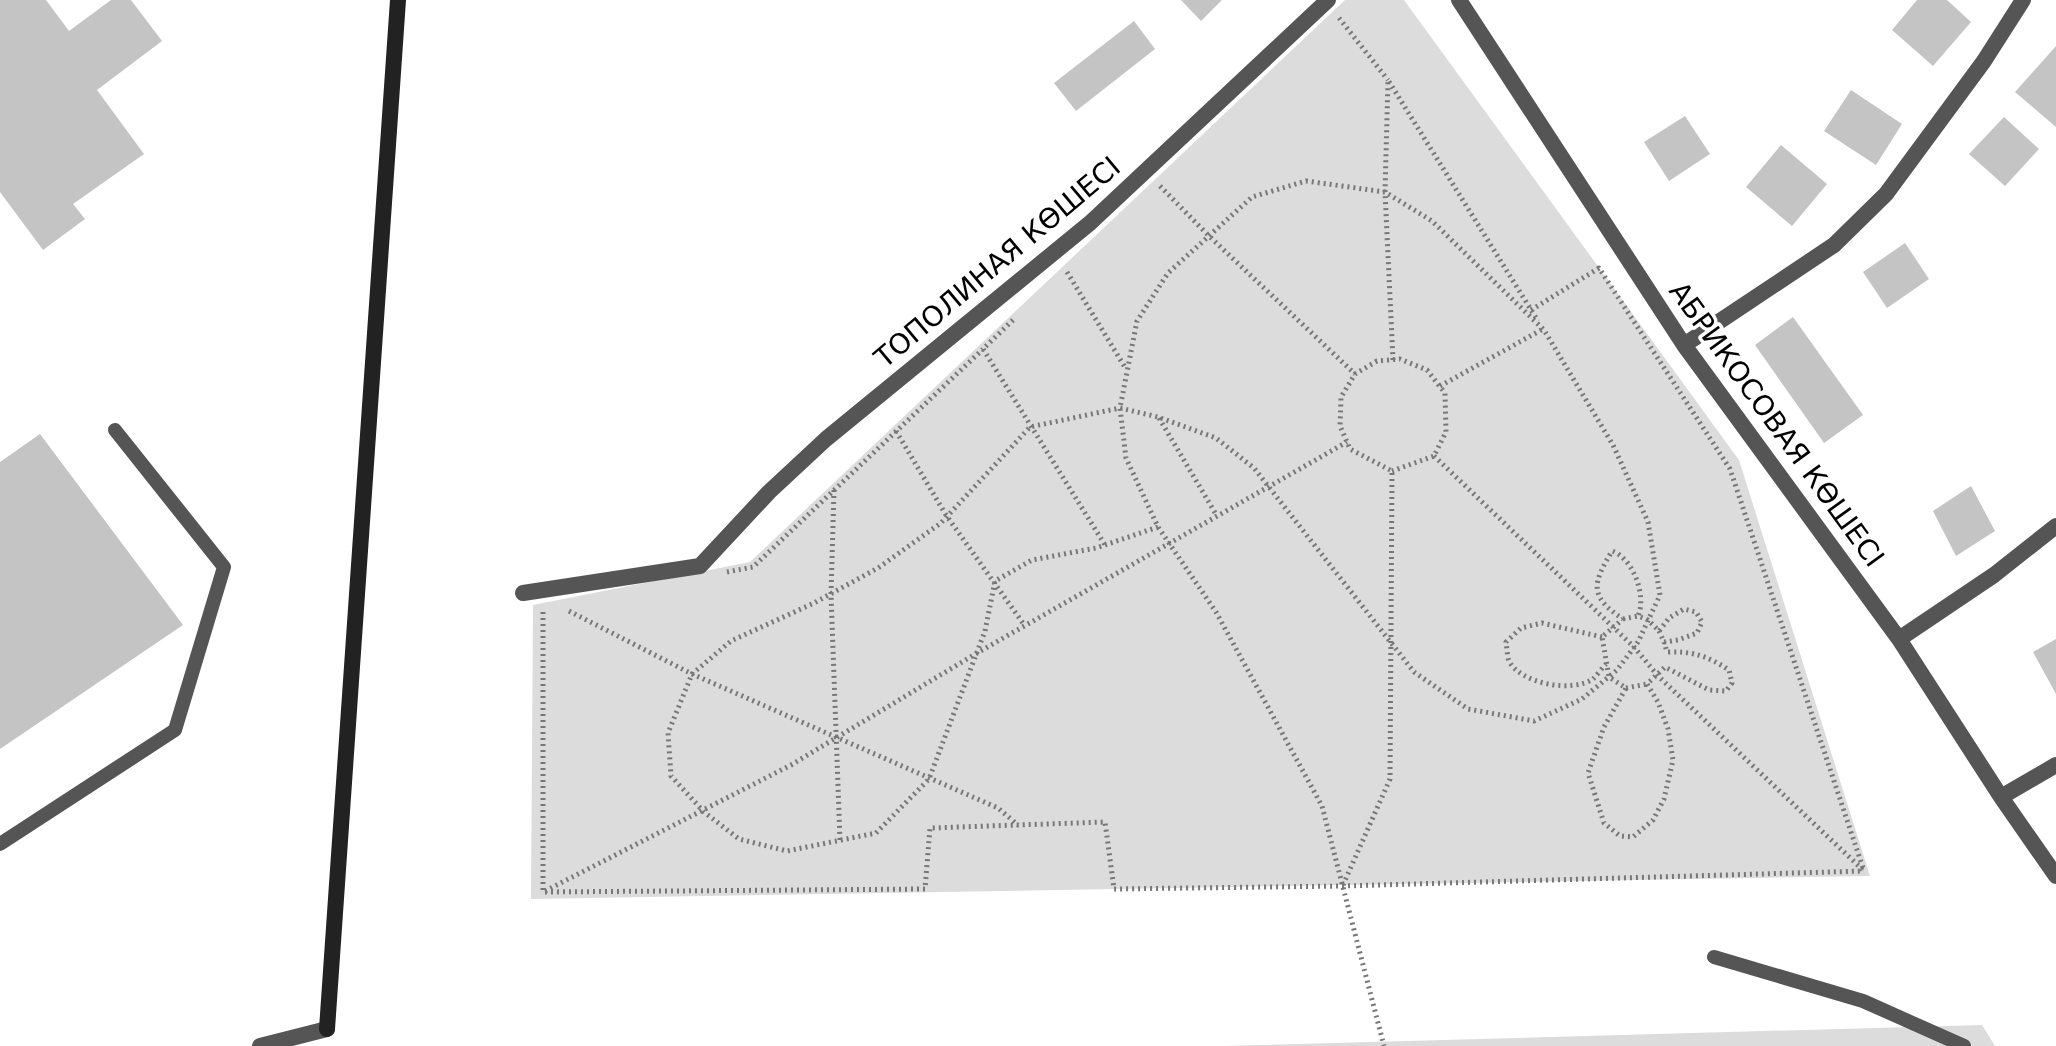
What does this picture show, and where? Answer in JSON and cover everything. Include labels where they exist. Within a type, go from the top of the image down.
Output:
[{"type":"street","points":[[260,1046],[327,1029],[398,0]]},
{"type":"street","name":"ТОПОЛИНАЯ КӨШЕСІ","points":[[523,593],[700,566],[769,492],[826,439],[1090,223],[1328,0]]},
{"type":"street","name":"АБРИКОСОВАЯ КӨШЕСІ","points":[[1459,0],[1684,345],[1899,639],[2056,876]]},
{"type":"street","points":[[1684,345],[1834,245],[1886,194],[1984,61],[2023,0]]},
{"type":"street","points":[[1899,639],[1994,575],[2056,526]]},
{"type":"street","points":[[2001,797],[2056,765]]},
{"type":"lane","points":[[0,844],[175,730],[224,567],[115,430]]},
{"type":"lane","points":[[1714,957],[1863,1001],[1964,1046]]},
{"type":"path","points":[[1158,527],[1105,545],[1032,560],[995,581],[985,631],[929,779],[876,833],[787,851],[739,839],[704,812],[671,776],[668,733],[692,674],[731,641],[878,568],[941,523],[1030,427],[1120,408],[1158,417],[1216,438],[1254,468],[1414,672],[1468,709],[1534,721],[1582,699],[1609,677],[1634,647],[1660,595],[1648,522],[1613,445],[1388,80],[1338,16],[1327,27]]},
{"type":"path","points":[[1388,80],[1385,192],[1393,360]]},
{"type":"path","points":[[1169,174],[1158,185],[1355,374]]},
{"type":"path","points":[[1384,1046],[1322,806],[1216,612],[1158,527],[1126,458],[1120,408],[1137,321],[1168,273],[1252,197],[1306,181],[1385,192],[1432,221],[1544,330]]},
{"type":"path","points":[[1531,310],[1599,268],[1730,469],[1864,871]]},
{"type":"path","points":[[1055,280],[1066,270],[1127,370]]},
{"type":"path","points":[[723,573],[753,567],[1014,319]]},
{"type":"path","points":[[1440,386],[1544,330]]},
{"type":"path","points":[[983,349],[1105,545]]},
{"type":"path","points":[[1400,359],[1427,370],[1445,393],[1446,432],[1434,456],[1392,471],[1350,449],[1340,426],[1341,397],[1355,374],[1377,361],[1400,359]]},
{"type":"path","points":[[1158,417],[1217,516]]},
{"type":"path","points":[[896,431],[946,515],[1025,626]]},
{"type":"path","points":[[543,892],[704,812],[1347,442]]},
{"type":"path","points":[[1434,456],[1634,647],[1658,676],[1864,871]]},
{"type":"path","points":[[1343,886],[1390,779],[1392,471]]},
{"type":"path","points":[[834,490],[831,594],[840,840]]},
{"type":"path","points":[[1623,619],[1604,606],[1595,590],[1599,573],[1612,551],[1622,554],[1636,577],[1642,607],[1638,616]]},
{"type":"path","points":[[576,604],[561,607],[692,674],[998,808],[1019,825]]},
{"type":"path","points":[[543,892],[543,611],[552,609]]},
{"type":"path","points":[[1659,631],[1669,618],[1684,609],[1696,612],[1702,622],[1697,633],[1664,642]]},
{"type":"path","points":[[1638,616],[1648,620],[1659,631],[1667,652],[1665,667],[1647,684],[1626,688],[1609,677],[1602,637],[1611,626],[1638,616]]},
{"type":"path","points":[[1602,637],[1542,623],[1521,628],[1506,642],[1509,661],[1523,675],[1551,685],[1574,686],[1593,679],[1606,663]]},
{"type":"path","points":[[1665,667],[1709,690],[1726,691],[1732,683],[1729,670],[1712,659],[1688,652],[1667,652]]},
{"type":"path","points":[[1626,688],[1604,727],[1588,773],[1604,823],[1620,836],[1633,837],[1653,820],[1659,810],[1673,760],[1668,729],[1647,684]]},
{"type":"path","points":[[543,892],[925,889],[930,828],[1105,822],[1114,889],[1343,886],[1864,871]]},
{"type":"shaded area","points":[[1345,0],[1404,0],[1739,460],[1870,876],[531,899],[533,605],[750,562]]},
{"type":"shaded area","points":[[1982,1025],[1995,1046],[1224,1046]]},
{"type":"building","points":[[0,0],[46,0],[69,31],[111,0],[131,0],[162,41],[97,90],[144,154],[73,204],[85,219],[43,250],[0,192]]},
{"type":"building","points":[[1181,0],[1222,0],[1201,21]]},
{"type":"building","points":[[1917,0],[1947,0],[1971,22],[1933,66],[1892,30]]},
{"type":"building","points":[[1134,21],[1155,49],[1076,111],[1054,83]]},
{"type":"building","points":[[2056,46],[2056,127],[2015,92]]},
{"type":"building","points":[[1851,90],[1902,124],[1876,165],[1824,131]]},
{"type":"building","points":[[1685,116],[1710,154],[1669,181],[1644,142]]},
{"type":"building","points":[[2004,117],[2039,149],[2005,186],[1969,154]]},
{"type":"building","points":[[1781,145],[1827,184],[1792,226],[1746,187]]},
{"type":"building","points":[[1905,243],[1929,279],[1887,308],[1863,272]]},
{"type":"building","points":[[1793,317],[1863,415],[1824,443],[1755,345]]},
{"type":"building","points":[[40,434],[183,625],[0,749],[0,462]]},
{"type":"building","points":[[1971,486],[1995,531],[1956,556],[1933,511]]},
{"type":"building","points":[[2056,639],[2056,694],[2033,652]]}]
